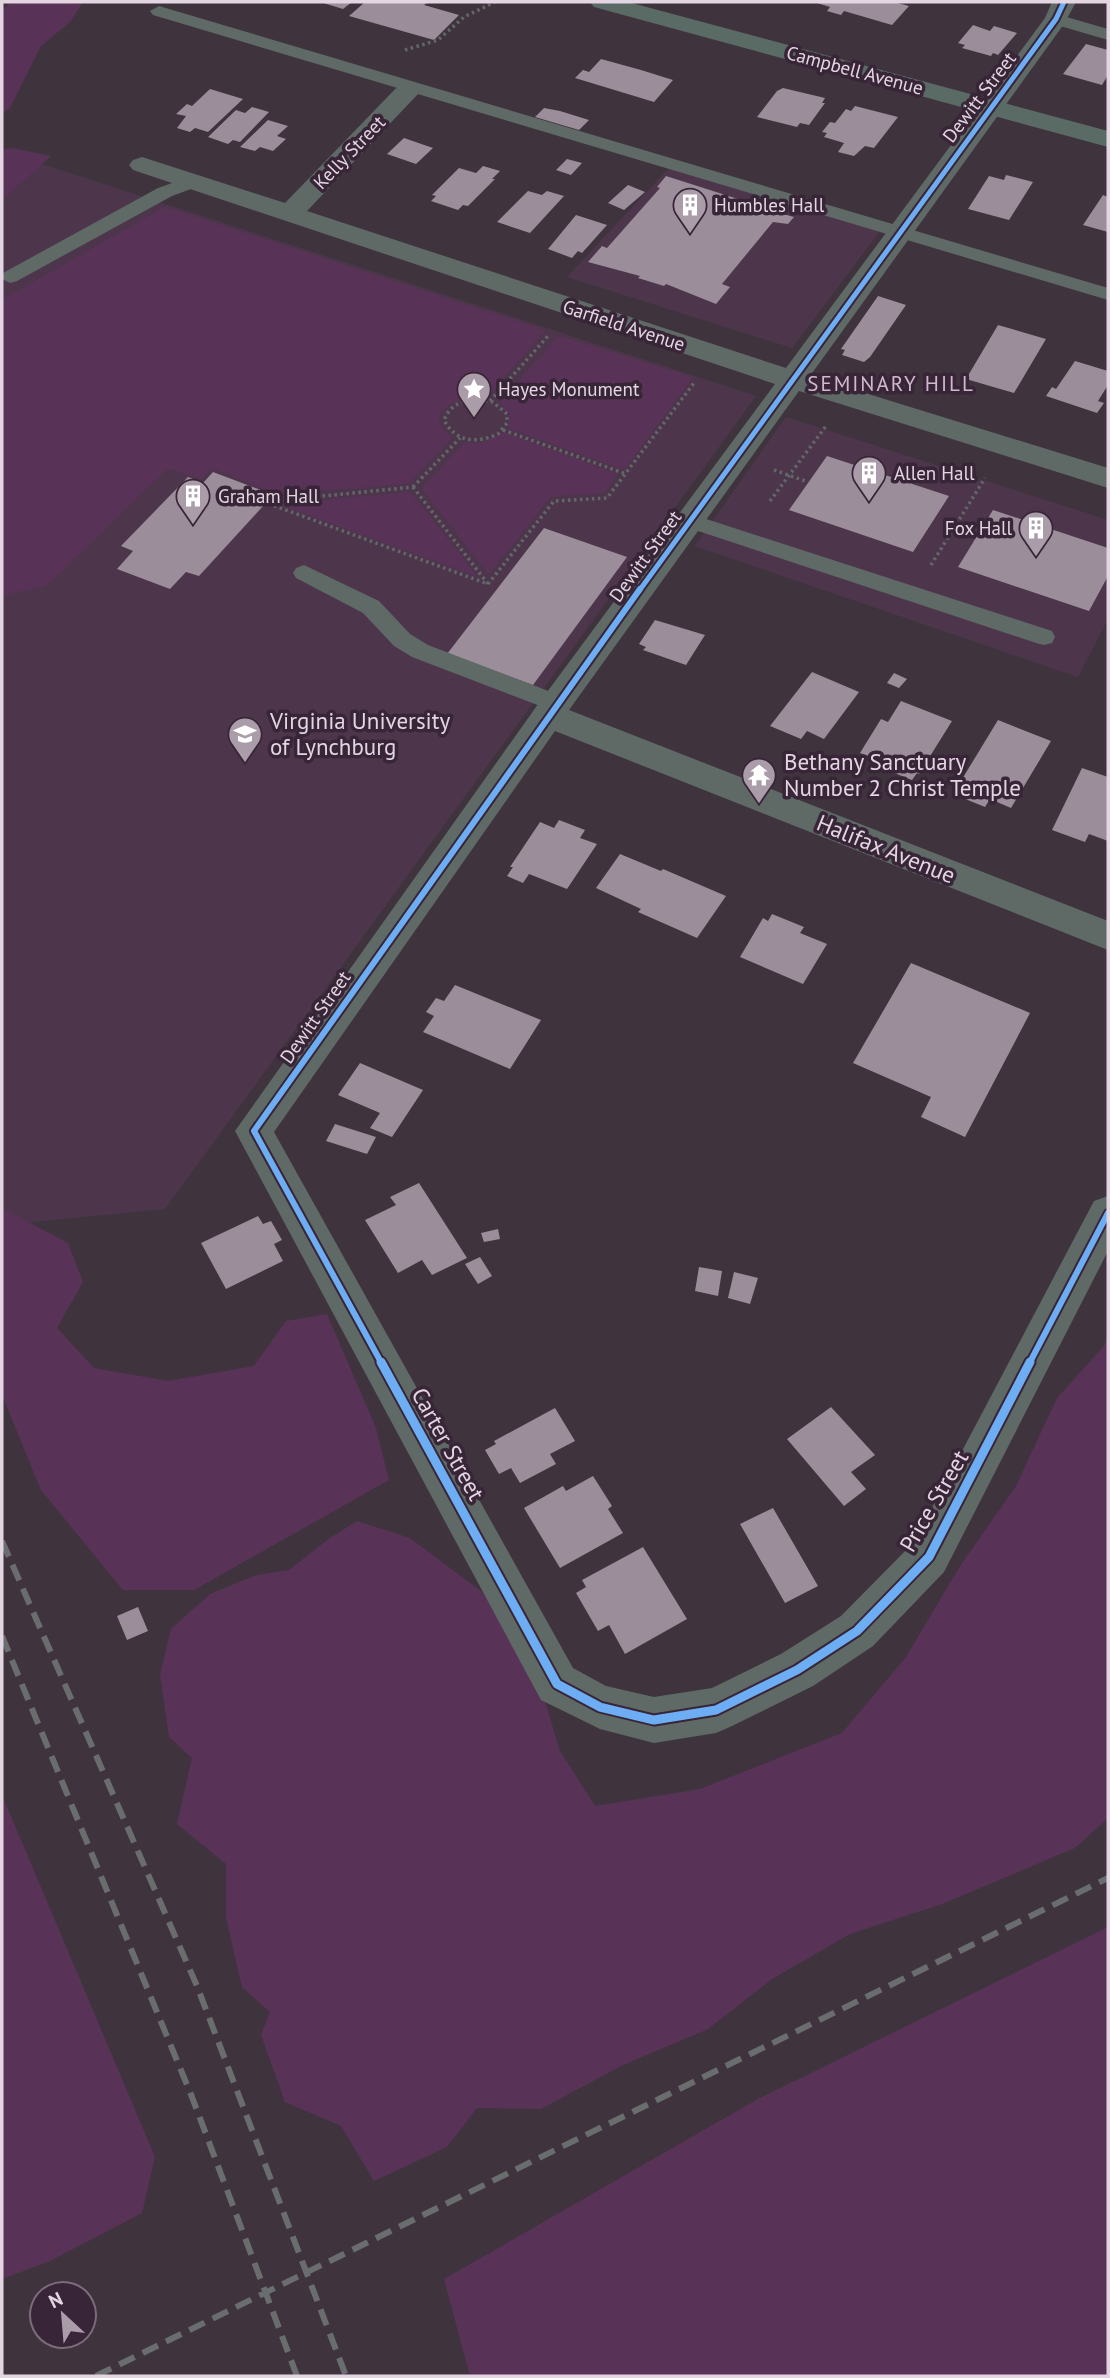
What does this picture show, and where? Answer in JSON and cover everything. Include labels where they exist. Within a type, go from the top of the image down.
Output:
[{"type":"main road","name":"Campbell Avenue","points":[[602,2],[1108,139]]},
{"type":"street","name":"Dewitt Street","points":[[254,1131],[552,709],[1060,11]]},
{"type":"street","name":"Kelly Street","points":[[289,214],[409,89]]},
{"type":"street","name":"Garfield Avenue","points":[[142,166],[791,379],[1108,478]]},
{"type":"street","name":"Halifax Avenue","points":[[552,709],[1108,936]]},
{"type":"street","name":"Carter Street","points":[[254,1131],[557,1684],[600,1707],[654,1720]]},
{"type":"street","name":"Price Street","points":[[654,1720],[716,1710],[797,1670],[857,1631],[929,1557],[1108,1213]]},
{"type":"lane","points":[[159,11],[409,89],[900,230],[1108,294]]},
{"type":"lane","points":[[1060,11],[1108,35]]},
{"type":"lane","points":[[9,277],[165,192],[191,182]]},
{"type":"lane","points":[[691,521],[1044,637]]},
{"type":"lane","points":[[304,573],[370,607],[402,640],[420,651],[552,709]]},
{"type":"path","points":[[403,50],[438,40],[464,17],[495,2]]},
{"type":"path","points":[[491,401],[556,327]]},
{"type":"path","points":[[488,584],[554,501],[607,498],[701,374]]},
{"type":"path","points":[[473,399],[491,401],[507,414],[508,421],[503,430],[488,439],[460,438],[445,426],[445,414],[449,409],[473,399]]},
{"type":"path","points":[[770,501],[828,423]]},
{"type":"path","points":[[503,430],[626,474]]},
{"type":"path","points":[[460,438],[413,487],[264,502],[488,584]]},
{"type":"path","points":[[929,569],[987,474]]},
{"type":"path","points":[[413,487],[488,584]]},
{"type":"shaded area","points":[[10,2],[83,2],[70,22],[41,46],[10,108],[2,113],[2,11]]},
{"type":"shaded area","points":[[12,148],[51,156],[2,200],[2,149]]},
{"type":"shaded area","name":"Virginia University of Lynchburg","points":[[2,151],[756,396],[165,1209],[2,1225]]},
{"type":"shaded area","points":[[669,168],[880,231],[792,348],[567,277]]},
{"type":"shaded area","points":[[165,207],[545,330],[487,398],[465,399],[446,407],[439,420],[442,428],[452,438],[408,484],[276,494],[212,468],[201,479],[168,468],[46,586],[2,595],[2,300]]},
{"type":"shaded area","points":[[559,336],[693,377],[624,470],[508,428],[510,416],[499,403]]},
{"type":"shaded area","points":[[786,417],[1108,520],[1108,618],[1078,677],[695,546]]},
{"type":"shaded area","points":[[504,432],[617,474],[604,493],[551,496],[489,574],[422,489],[464,443],[483,442]]},
{"type":"shaded area","points":[[410,492],[478,577],[277,504]]},
{"type":"shaded area","points":[[2,1208],[68,1243],[83,1282],[57,1328],[94,1368],[168,1381],[254,1366],[286,1321],[327,1314],[376,1428],[389,1480],[194,1590],[123,1590],[41,1490],[2,1395]]},
{"type":"shaded area","points":[[1108,1335],[1108,1818],[1075,1848],[942,1904],[850,1934],[772,1979],[708,2029],[621,2066],[541,2109],[477,2108],[447,2147],[374,2181],[341,2126],[285,2102],[261,2035],[270,2012],[242,1987],[226,1918],[226,1864],[177,1824],[192,1758],[169,1737],[160,1674],[171,1629],[210,1594],[256,1575],[289,1570],[357,1521],[410,1538],[482,1592],[537,1675],[560,1751],[595,1806],[700,1789],[842,1733],[906,1657],[960,1566],[1016,1486],[1057,1398],[1104,1346]]},
{"type":"shaded area","points":[[2,1795],[155,2157],[142,2213],[50,2261],[2,2279]]},
{"type":"shaded area","points":[[1108,1927],[1108,2376],[470,2376],[444,2279],[758,2099]]},
{"type":"building","points":[[320,2],[352,2],[343,9]]},
{"type":"building","points":[[365,2],[428,2],[424,5],[459,15],[434,40],[349,16]]},
{"type":"building","points":[[814,2],[894,2],[909,6],[892,25],[844,11],[841,15],[827,11],[830,7]]},
{"type":"building","points":[[973,25],[990,31],[994,26],[1017,33],[998,55],[993,53],[991,56],[962,48],[965,45],[958,43]]},
{"type":"building","points":[[1086,44],[1108,50],[1108,75],[1102,85],[1063,74]]},
{"type":"building","points":[[601,59],[673,80],[654,102],[575,78],[583,70],[589,72]]},
{"type":"building","points":[[783,88],[825,98],[822,103],[825,103],[809,125],[800,123],[797,127],[757,117],[777,91]]},
{"type":"building","points":[[210,89],[243,99],[208,132],[195,128],[190,132],[177,128],[186,116],[176,114],[187,104],[192,106]]},
{"type":"building","points":[[855,106],[898,117],[874,148],[865,146],[854,156],[838,152],[844,143],[824,137],[827,133],[822,132],[830,122],[835,123],[846,109],[851,111]]},
{"type":"building","points":[[252,107],[269,112],[240,142],[233,140],[228,144],[208,137],[236,110],[245,113]]},
{"type":"building","points":[[544,108],[589,120],[579,130],[535,117]]},
{"type":"building","points":[[268,120],[288,126],[277,136],[286,139],[273,151],[260,147],[255,151],[240,147]]},
{"type":"building","points":[[404,138],[433,148],[416,164],[387,154]]},
{"type":"building","points":[[567,159],[582,163],[571,175],[556,170]]},
{"type":"building","points":[[483,166],[500,171],[468,206],[463,205],[458,210],[431,201],[436,196],[432,195],[459,168],[476,173]]},
{"type":"building","points":[[1006,175],[1033,182],[1009,220],[968,209],[989,176],[1004,180]]},
{"type":"building","name":"Humbles Hall","points":[[666,176],[763,207],[764,205],[785,211],[783,214],[794,217],[788,224],[773,222],[722,284],[730,287],[716,304],[666,284],[664,286],[638,278],[640,276],[588,262],[602,246],[607,248],[660,188],[657,187]]},
{"type":"building","points":[[628,185],[645,192],[624,210],[608,203]]},
{"type":"building","points":[[528,191],[542,195],[547,191],[564,196],[530,233],[497,222]]},
{"type":"building","points":[[1103,195],[1108,197],[1108,232],[1083,225]]},
{"type":"building","points":[[576,215],[607,225],[582,253],[578,251],[572,258],[548,249]]},
{"type":"building","points":[[878,296],[906,305],[864,362],[842,355],[845,350],[841,349]]},
{"type":"building","points":[[998,325],[1046,339],[1014,393],[966,379]]},
{"type":"building","points":[[1075,361],[1108,371],[1108,385],[1098,401],[1104,403],[1097,413],[1046,396],[1052,387],[1056,389]]},
{"type":"building","name":"Allen Hall","points":[[827,456],[949,496],[913,552],[789,510]]},
{"type":"building","name":"Graham Hall","points":[[213,472],[261,490],[251,500],[264,505],[199,576],[186,572],[170,589],[117,569],[133,551],[121,546],[188,477],[203,483]]},
{"type":"building","name":"Fox Hall","points":[[993,510],[1108,548],[1108,576],[1089,611],[958,567]]},
{"type":"building","points":[[544,528],[627,557],[533,685],[447,654]]},
{"type":"building","points":[[655,620],[705,635],[686,665],[643,650],[646,647],[639,644]]},
{"type":"building","points":[[812,672],[859,692],[824,739],[807,731],[801,739],[770,726]]},
{"type":"building","points":[[894,673],[907,679],[899,688],[887,683]]},
{"type":"building","points":[[901,701],[952,721],[919,774],[912,780],[882,768],[886,763],[860,753],[881,719],[888,722]]},
{"type":"building","points":[[998,720],[1051,741],[1011,808],[990,799],[985,807],[953,794]]},
{"type":"building","points":[[1082,768],[1108,777],[1108,841],[1089,834],[1085,842],[1052,830]]},
{"type":"building","points":[[559,820],[585,830],[580,838],[597,844],[567,889],[529,874],[523,883],[507,876],[513,867],[510,867],[540,822],[554,828]]},
{"type":"building","points":[[620,854],[726,896],[697,938],[638,912],[641,909],[596,888]]},
{"type":"building","points":[[772,914],[804,927],[800,933],[827,944],[803,984],[740,957],[763,918],[768,921]]},
{"type":"building","points":[[911,963],[1030,1013],[965,1137],[921,1117],[931,1097],[853,1063]]},
{"type":"building","points":[[455,985],[541,1020],[510,1069],[423,1032],[434,1016],[426,1012],[436,998],[444,1001]]},
{"type":"building","points":[[360,1063],[423,1090],[392,1137],[370,1128],[380,1113],[338,1095]]},
{"type":"building","points":[[335,1124],[376,1137],[367,1154],[326,1141]]},
{"type":"building","points":[[419,1183],[467,1258],[432,1275],[422,1260],[398,1273],[365,1220],[396,1205],[390,1197]]},
{"type":"building","points":[[258,1216],[263,1224],[271,1221],[282,1240],[274,1244],[283,1261],[226,1289],[201,1243]]},
{"type":"building","points":[[498,1229],[500,1239],[484,1242],[481,1233]]},
{"type":"building","points":[[480,1257],[492,1276],[478,1284],[465,1264]]},
{"type":"building","points":[[699,1267],[722,1271],[718,1296],[695,1291]]},
{"type":"building","points":[[734,1272],[758,1278],[750,1304],[728,1298]]},
{"type":"building","points":[[831,1407],[875,1455],[851,1472],[866,1489],[844,1506],[787,1439]]},
{"type":"building","points":[[555,1408],[575,1441],[550,1454],[556,1464],[520,1483],[511,1468],[499,1474],[485,1450],[496,1444],[494,1441]]},
{"type":"building","points":[[593,1476],[612,1506],[608,1509],[623,1533],[560,1568],[524,1508],[563,1486],[566,1491]]},
{"type":"building","points":[[773,1508],[818,1586],[785,1603],[740,1524]]},
{"type":"building","points":[[643,1547],[687,1619],[625,1654],[609,1625],[598,1631],[576,1593],[586,1587],[582,1580]]},
{"type":"building","points":[[138,1607],[148,1631],[127,1640],[117,1616]]},
{"type":"railway","points":[[2,1541],[197,1986],[306,2272]]},
{"type":"railway","points":[[2,1636],[192,2097],[266,2293]]},
{"type":"railway","points":[[306,2272],[1108,1878]]},
{"type":"railway","points":[[266,2293],[306,2272]]},
{"type":"railway","points":[[306,2272],[346,2376]]},
{"type":"railway","points":[[96,2376],[266,2293]]},
{"type":"railway","points":[[266,2293],[297,2376]]},
{"type":"cycle path","points":[[1064,2],[1056,19],[548,715],[254,1131],[557,1684],[600,1707],[654,1720],[716,1710],[797,1670],[857,1631],[929,1557],[1108,1213]]},
{"type":"place","name":"Humbles Hall","points":[[690,235]]},
{"type":"place","name":"Hayes Monument","points":[[474,419]]},
{"type":"place","name":"Allen Hall","points":[[869,503]]},
{"type":"place","name":"Graham Hall","points":[[193,526]]},
{"type":"place","name":"Fox Hall","points":[[1036,558]]},
{"type":"place","name":"Virginia University of Lynchburg","points":[[245,764]]},
{"type":"place","name":"Bethany Sanctuary Number 2 Christ Temple","points":[[759,805]]},
{"type":"district","name":"SEMINARY HILL","points":[[891,384]]}]
